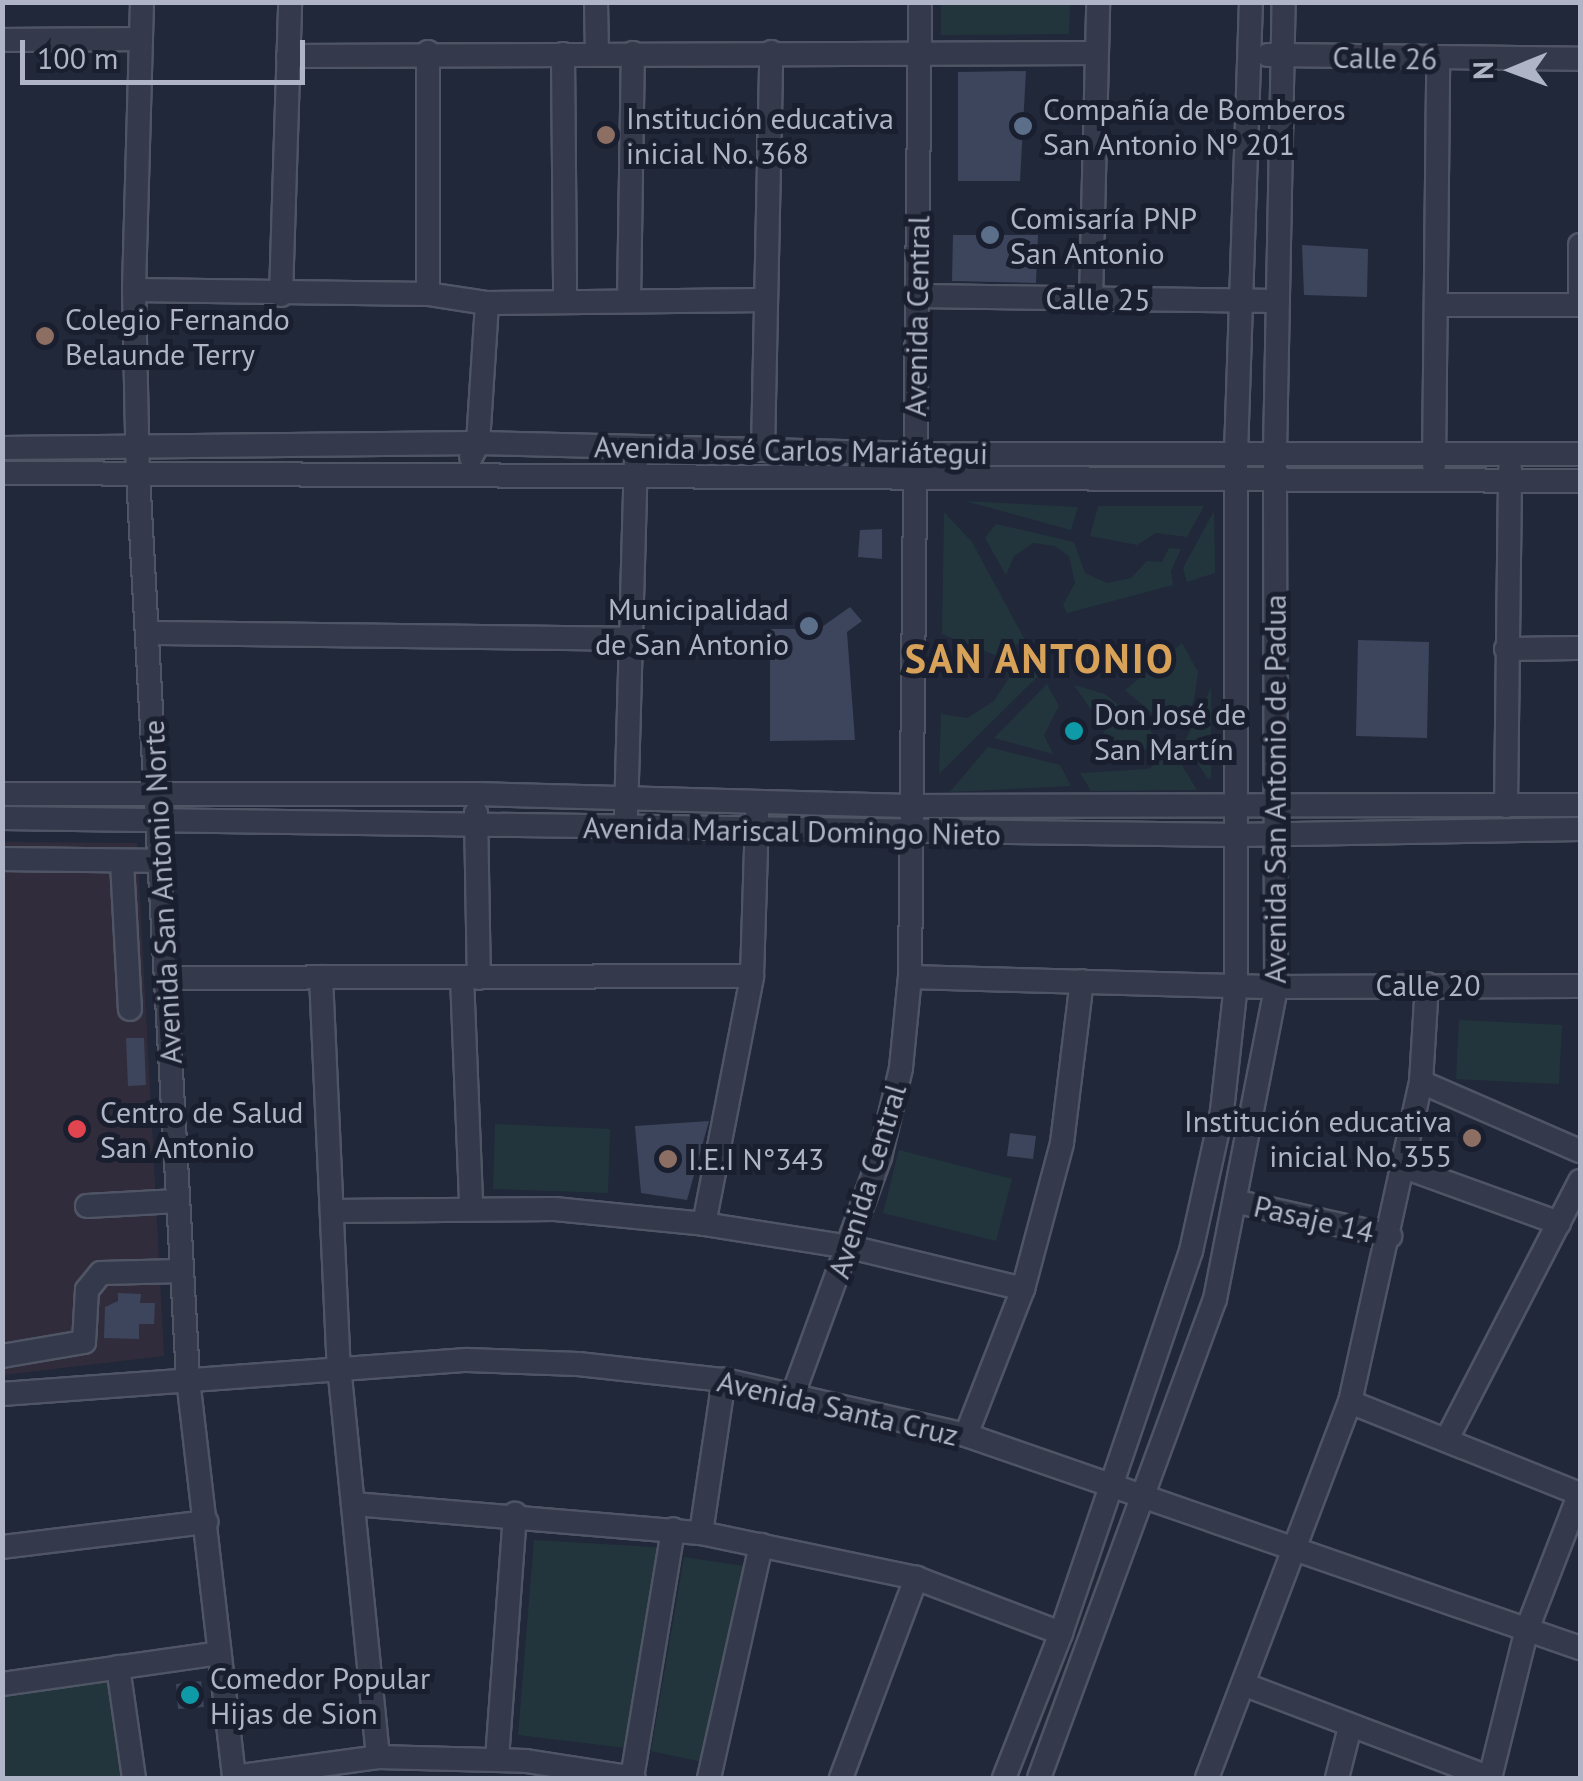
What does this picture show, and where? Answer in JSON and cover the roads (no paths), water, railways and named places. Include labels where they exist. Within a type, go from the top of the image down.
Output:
[{"type":"street","name":"Avenida San Antonio Norte","points":[[142,2],[134,290],[138,475],[150,632],[188,1379],[234,1778]]},
{"type":"street","points":[[281,296],[290,2]]},
{"type":"street","points":[[596,2],[597,54]]},
{"type":"street","name":"Avenida Central","points":[[794,1392],[850,1248],[900,1068],[910,977],[908,806],[920,2]]},
{"type":"street","points":[[1091,298],[1098,2]]},
{"type":"street","name":"Avenida San Antonio de Padua","points":[[1004,1778],[1061,1633],[1191,1252],[1222,1112],[1236,984],[1236,452],[1251,2]]},
{"type":"street","name":"Avenida San Antonio de Padua","points":[[1039,1778],[1216,1299],[1238,1202],[1276,987],[1279,805],[1274,452],[1284,2]]},
{"type":"street","points":[[2,40],[141,39]]},
{"type":"street","points":[[288,56],[428,52],[1096,53]]},
{"type":"street","points":[[428,52],[428,294]]},
{"type":"street","points":[[763,450],[771,52]]},
{"type":"street","points":[[629,302],[633,53]]},
{"type":"street","points":[[563,54],[565,302]]},
{"type":"street","name":"Calle 26","points":[[1249,54],[1580,59]]},
{"type":"street","points":[[1434,479],[1438,59]]},
{"type":"street","points":[[1438,305],[1580,304],[1580,244]]},
{"type":"street","points":[[134,290],[281,296],[428,294],[487,303],[765,300]]},
{"type":"street","name":"Calle 25","points":[[918,296],[1278,301]]},
{"type":"street","points":[[464,472],[478,443],[487,303]]},
{"type":"street","name":"Avenida José Carlos Mariátegui","points":[[2,448],[478,443],[763,450],[914,466],[1580,481]]},
{"type":"street","points":[[626,828],[637,449]]},
{"type":"street","name":"Avenida José Carlos Mariátegui","points":[[2,473],[464,472],[636,477],[1236,452],[1580,454]]},
{"type":"street","points":[[1506,806],[1510,453]]},
{"type":"street","points":[[150,632],[633,639]]},
{"type":"street","points":[[1506,649],[1580,648]]},
{"type":"street","name":"Avenida Mariscal Domingo Nieto","points":[[2,794],[476,826],[1235,836],[1580,829]]},
{"type":"street","points":[[471,1206],[476,794]]},
{"type":"street","name":"Avenida Mariscal Domingo Nieto","points":[[2,818],[157,806],[476,794],[908,806],[1580,805]]},
{"type":"street","points":[[689,829],[690,800]]},
{"type":"street","points":[[704,1224],[752,976],[757,801]]},
{"type":"street","points":[[2,859],[160,862]]},
{"type":"street","points":[[122,863],[130,1010]]},
{"type":"street","points":[[166,978],[752,976]]},
{"type":"street","points":[[321,977],[338,1366],[378,1758]]},
{"type":"street","name":"Calle 20","points":[[910,977],[1276,987],[1580,986]]},
{"type":"street","points":[[966,1435],[1023,1289],[1062,1143],[1082,981]]},
{"type":"street","points":[[1207,1778],[1350,1402],[1390,1236],[1421,1082],[1428,984]]},
{"type":"street","points":[[1421,1082],[1580,1151]]},
{"type":"street","points":[[1404,1167],[1559,1222]]},
{"type":"street","points":[[1448,1436],[1580,1181]]},
{"type":"street","points":[[87,1206],[177,1201]]},
{"type":"street","name":"Pasaje 14","points":[[1238,1202],[1390,1236]]},
{"type":"street","points":[[334,1211],[471,1206],[704,1224],[850,1248],[1023,1289]]},
{"type":"street","points":[[2,1356],[84,1342],[87,1290],[102,1273],[181,1271]]},
{"type":"street","name":"Avenida Santa Cruz","points":[[2,1394],[338,1366],[578,1364],[724,1380],[794,1392],[966,1435],[1110,1486],[1142,1492],[1294,1551],[1580,1648]]},
{"type":"street","points":[[701,1533],[724,1380]]},
{"type":"street","points":[[1243,1684],[1350,1728],[1490,1778],[1526,1632],[1580,1494],[1448,1436],[1350,1402]]},
{"type":"street","points":[[353,1504],[515,1514],[701,1533],[916,1578],[1061,1633]]},
{"type":"street","points":[[497,1759],[515,1514]]},
{"type":"street","points":[[2,1547],[206,1522]]},
{"type":"street","points":[[234,1778],[378,1758],[497,1759],[526,1770],[633,1778],[673,1529]]},
{"type":"street","points":[[709,1778],[761,1546]]},
{"type":"street","points":[[841,1778],[916,1578]]},
{"type":"street","points":[[2,1684],[219,1653]]},
{"type":"street","points":[[118,1667],[134,1778]]},
{"type":"street","points":[[1338,1778],[1350,1728]]},
{"type":"place","name":"Compañía de Bomberos San Antonio Nº 201","points":[[1023,126]]},
{"type":"place","name":"Institución educativa inicial No. 368","points":[[606,135]]},
{"type":"place","name":"Comisaría PNP San Antonio","points":[[990,235]]},
{"type":"place","name":"Colegio Fernando Belaunde Terry","points":[[45,336]]},
{"type":"place","name":"Municipalidad de San Antonio","points":[[809,626]]},
{"type":"place","name":"Don José de San Martín","points":[[1074,731]]},
{"type":"place","name":"Centro de Salud San Antonio","points":[[77,1129]]},
{"type":"place","name":"Institución educativa inicial No. 355","points":[[1472,1138]]},
{"type":"place","name":"I.E.I N°343","points":[[668,1159]]},
{"type":"place","name":"Comedor Popular Hijas de Sion","points":[[190,1695]]},
{"type":"district","name":"SAN ANTONIO","points":[[1040,658]]}]
